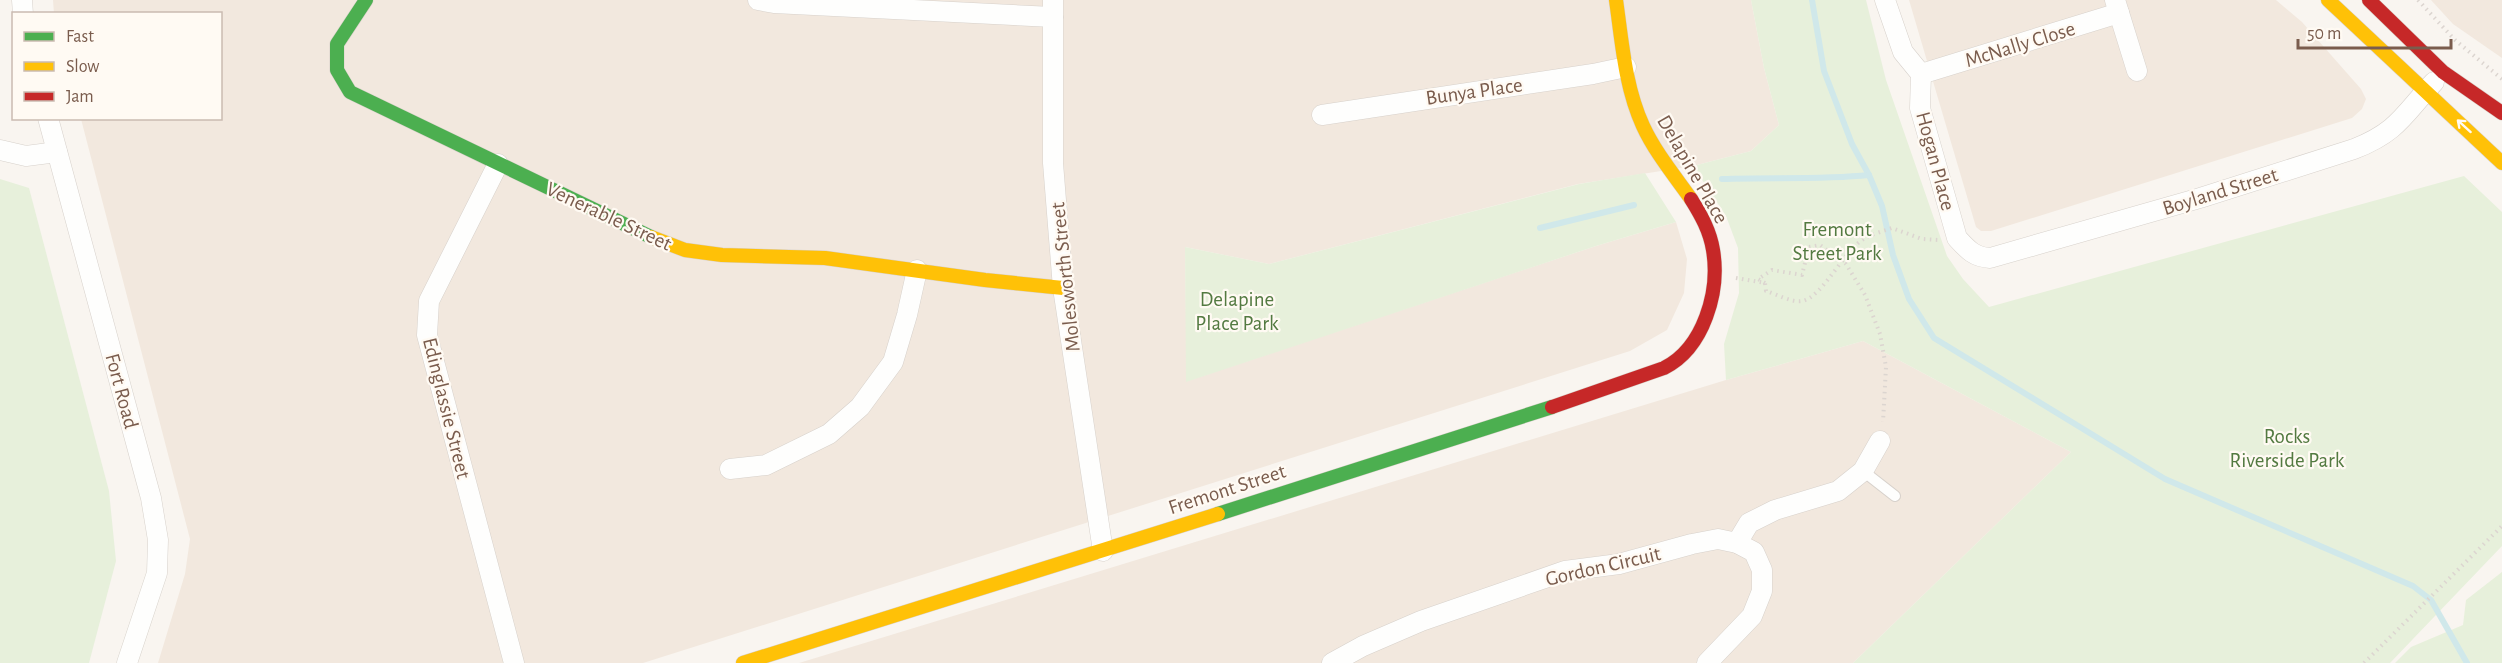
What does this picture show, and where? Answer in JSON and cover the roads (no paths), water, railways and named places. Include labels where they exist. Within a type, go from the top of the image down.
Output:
[{"type":"street","name":"Venerable Street","points":[[366,0],[338,44],[337,70],[350,92],[651,237],[686,250],[722,255],[825,258],[985,280],[1063,288]]},
{"type":"street","points":[[758,0],[774,3],[1053,8]]},
{"type":"street","name":"Delapine Place","points":[[1616,0],[1626,67],[1641,121],[1654,150],[1700,213],[1712,244],[1715,277],[1713,296],[1704,324]]},
{"type":"street","points":[[1885,0],[1903,52],[1921,74]]},
{"type":"street","points":[[2328,0],[2502,163]]},
{"type":"street","points":[[2369,0],[2443,72],[2502,113]]},
{"type":"street","name":"McNally Close","points":[[1921,74],[2117,7],[2137,71]]},
{"type":"street","name":"Molesworth Street","points":[[1053,8],[1053,163],[1063,288],[1103,551]]},
{"type":"street","name":"Bunya Place","points":[[1322,115],[1626,67]]},
{"type":"street","name":"Boyland Street","points":[[1964,246],[1978,258],[1990,258],[2200,198],[2354,149],[2377,140],[2391,130],[2443,72]]},
{"type":"street","name":"Hogan Place","points":[[1921,74],[1920,108],[1964,246]]},
{"type":"street","name":"Fort Road","points":[[49,120],[151,498],[158,540],[157,573],[127,663]]},
{"type":"street","points":[[0,150],[26,156],[57,152]]},
{"type":"street","name":"Edinglassie Street","points":[[498,164],[429,301],[427,335],[513,663]]},
{"type":"street","points":[[730,469],[766,465],[829,434],[861,407],[893,362],[917,270]]},
{"type":"street","name":"Fremont Street","points":[[743,663],[1103,551],[1634,380],[1678,360],[1704,324]]},
{"type":"street","points":[[1707,663],[1752,616],[1762,591],[1762,570],[1754,552],[1737,543],[1749,523],[1775,510],[1838,491],[1863,471],[1880,441]]},
{"type":"street","name":"Gordon Circuit","points":[[1332,663],[1363,646],[1421,621],[1565,571],[1619,564],[1718,539],[1737,543]]},
{"type":"lane","points":[[1863,471],[1895,496]]},
{"type":"waterway","points":[[1812,0],[1824,71],[1852,144],[1869,175],[1882,206],[1893,255],[1909,299],[1934,338],[2165,479],[2413,586],[2431,600],[2467,663]]},
{"type":"waterway","points":[[1722,179],[1869,175]]},
{"type":"waterway","points":[[1540,228],[1634,205]]},
{"type":"park label","name":"Fremont Street Park","points":[[1837,241]]},
{"type":"park label","name":"Delapine Place Park","points":[[1237,311]]},
{"type":"park label","name":"Rocks Riverside Park","points":[[2287,448]]}]
